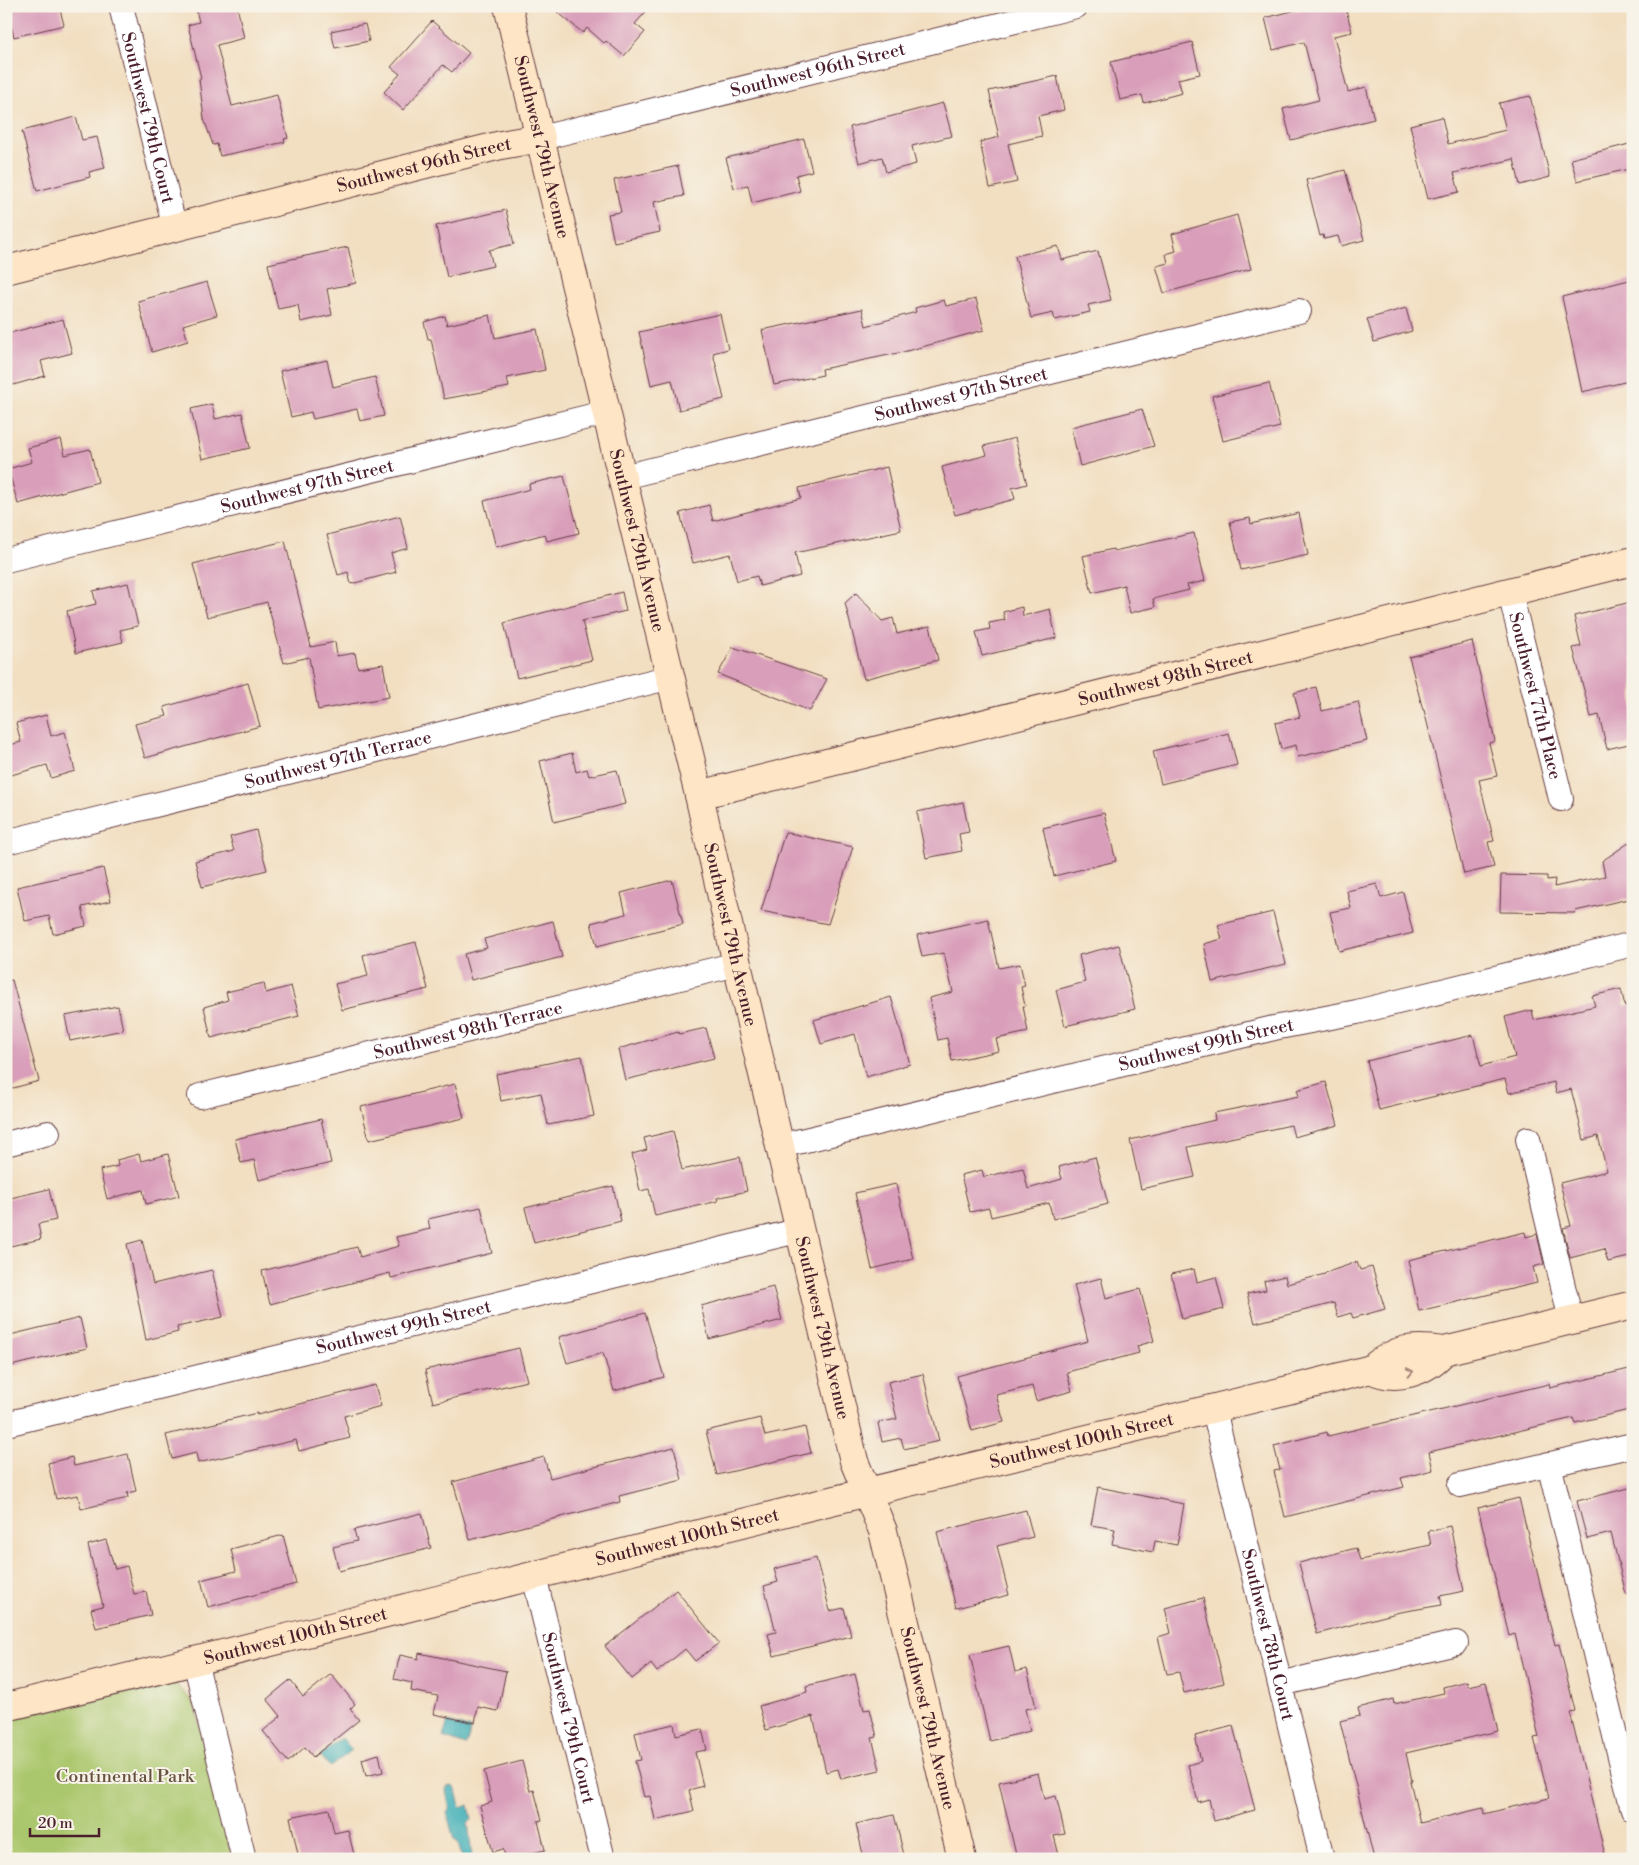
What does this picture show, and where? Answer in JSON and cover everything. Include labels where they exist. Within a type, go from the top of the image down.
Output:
[{"type":"street","name":"Southwest 79th Court","points":[[121,6],[174,229]]},
{"type":"street","name":"Southwest 79th Avenue","points":[[508,6],[608,412],[854,1461],[883,1531],[962,1859]]},
{"type":"street","name":"Southwest 96th Street","points":[[6,270],[501,145],[541,138],[1076,6]]},
{"type":"street","name":"Southwest 97th Street","points":[[623,477],[1299,311]]},
{"type":"street","name":"Southwest 97th Street","points":[[6,560],[608,412]]},
{"type":"street","name":"Southwest 98th Street","points":[[699,795],[1633,561]]},
{"type":"street","name":"Southwest 77th Place","points":[[1510,593],[1561,799]]},
{"type":"street","name":"Southwest 97th Terrace","points":[[6,842],[671,677]]},
{"type":"street","name":"Southwest 99th Street","points":[[780,1146],[1274,1028],[1366,1010],[1633,944]]},
{"type":"street","name":"Southwest 98th Terrace","points":[[200,1096],[737,964]]},
{"type":"street","points":[[6,1144],[48,1133]]},
{"type":"street","points":[[1528,1139],[1571,1320]]},
{"type":"street","name":"Southwest 99th Street","points":[[6,1424],[801,1230]]},
{"type":"street","name":"Southwest 100th Street","points":[[6,1706],[195,1661],[867,1492],[1214,1410],[1370,1369],[1384,1358],[1405,1349],[1427,1348],[1444,1351],[1633,1305]]},
{"type":"street","name":"Southwest 78th Court","points":[[1214,1410],[1322,1859]]},
{"type":"street","points":[[1460,1485],[1633,1445]]},
{"type":"street","points":[[1549,1464],[1633,1810]]},
{"type":"street","name":"Southwest 79th Court","points":[[534,1576],[603,1859]]},
{"type":"street","points":[[1280,1684],[1456,1643]]},
{"type":"street","points":[[195,1661],[244,1859]]},
{"type":"green space","name":"Continental Park","points":[[167,1682],[176,1684],[194,1703],[232,1859],[6,1859],[6,1718]]},
{"type":"water","points":[[448,1722],[471,1729],[466,1745],[443,1737]]},
{"type":"water","points":[[342,1738],[352,1750],[330,1767],[320,1755]]},
{"type":"water","points":[[452,1786],[456,1789],[460,1808],[469,1805],[472,1820],[468,1822],[472,1857],[462,1859],[458,1842],[454,1840],[447,1813],[450,1809],[446,1791],[447,1787]]},
{"type":"building","points":[[8,6],[59,6],[64,25],[14,37],[7,11],[9,11]]},
{"type":"building","points":[[195,6],[237,6],[244,38],[217,45],[232,106],[277,95],[288,138],[284,139],[285,142],[220,156],[217,144],[213,145],[204,119],[199,79],[201,78],[188,25],[199,22]]},
{"type":"building","points":[[550,6],[651,6],[635,24],[645,32],[624,56],[606,41],[604,43],[587,28],[583,33]]},
{"type":"building","points":[[1312,6],[1345,6],[1352,32],[1334,36],[1348,92],[1366,87],[1374,119],[1291,140],[1283,109],[1319,100],[1304,42],[1273,50],[1265,18]]},
{"type":"building","points":[[432,21],[469,53],[452,72],[443,65],[403,110],[384,92],[400,74],[391,67]]},
{"type":"building","points":[[365,24],[369,41],[335,48],[331,31]]},
{"type":"building","points":[[1192,42],[1200,74],[1178,79],[1182,93],[1144,103],[1142,95],[1120,100],[1111,62]]},
{"type":"building","points":[[1057,76],[1064,110],[1038,116],[1042,136],[1008,144],[1017,182],[990,188],[980,142],[999,137],[989,91]]},
{"type":"building","points":[[1530,96],[1550,177],[1520,185],[1514,159],[1454,173],[1459,192],[1428,199],[1410,125],[1442,117],[1448,144],[1506,130],[1499,103]]},
{"type":"building","points":[[943,103],[952,136],[912,146],[916,164],[886,172],[882,157],[859,163],[850,127]]},
{"type":"building","points":[[76,117],[82,140],[97,137],[105,168],[89,172],[90,177],[37,191],[22,131]]},
{"type":"building","points":[[804,139],[812,171],[796,175],[800,191],[752,203],[748,185],[734,188],[726,158]]},
{"type":"building","points":[[1633,143],[1633,168],[1577,181],[1571,159]]},
{"type":"building","points":[[678,166],[684,196],[654,202],[660,232],[614,242],[608,214],[621,212],[614,180]]},
{"type":"building","points":[[1345,170],[1364,240],[1341,246],[1338,236],[1324,239],[1323,235],[1320,236],[1306,180]]},
{"type":"building","points":[[506,210],[514,244],[489,250],[493,266],[447,277],[436,226]]},
{"type":"building","points":[[1237,215],[1251,269],[1164,293],[1156,266],[1168,263],[1166,254],[1176,251],[1172,234]]},
{"type":"building","points":[[1058,246],[1062,260],[1098,251],[1111,300],[1088,305],[1090,312],[1055,320],[1053,313],[1031,318],[1015,256]]},
{"type":"building","points":[[348,247],[356,283],[327,289],[332,315],[301,322],[298,305],[278,309],[268,264]]},
{"type":"building","points":[[1633,279],[1633,317],[1627,319],[1633,343],[1633,380],[1582,392],[1562,297]]},
{"type":"building","points":[[207,282],[217,315],[183,325],[188,341],[152,352],[138,301]]},
{"type":"building","points":[[976,299],[984,330],[903,352],[822,369],[823,375],[774,385],[762,330],[862,309],[866,326],[916,312],[915,308],[944,300],[946,306]]},
{"type":"building","points":[[1406,308],[1412,331],[1374,342],[1367,319]]},
{"type":"building","points":[[720,314],[728,349],[713,353],[724,399],[679,410],[672,380],[651,385],[639,332]]},
{"type":"building","points":[[490,315],[495,338],[537,329],[545,370],[507,378],[509,387],[444,399],[431,339],[428,339],[424,322],[445,316],[447,325]]},
{"type":"building","points":[[63,319],[72,353],[41,361],[45,376],[6,387],[6,334]]},
{"type":"building","points":[[327,360],[333,387],[375,377],[384,416],[360,421],[357,409],[313,419],[311,412],[291,417],[280,371]]},
{"type":"building","points":[[1269,383],[1280,427],[1223,441],[1212,396]]},
{"type":"building","points":[[212,404],[215,419],[242,413],[250,448],[202,459],[191,409]]},
{"type":"building","points":[[1142,409],[1154,446],[1080,466],[1071,427]]},
{"type":"building","points":[[1015,438],[1027,484],[1012,488],[1015,499],[955,515],[942,467],[987,455],[984,446]]},
{"type":"building","points":[[61,439],[65,455],[90,449],[98,482],[18,504],[8,469],[32,462],[28,448]]},
{"type":"building","points":[[887,467],[901,530],[795,553],[800,576],[760,586],[757,576],[737,581],[730,554],[693,563],[680,513],[709,505],[713,521],[801,498],[799,488]]},
{"type":"building","points":[[564,476],[579,533],[547,541],[545,534],[496,547],[484,501],[530,489],[529,484]]},
{"type":"building","points":[[1299,513],[1308,555],[1241,570],[1230,522],[1250,518],[1251,524]]},
{"type":"building","points":[[400,516],[408,548],[391,553],[396,572],[351,584],[348,572],[338,575],[327,535]]},
{"type":"building","points":[[1194,533],[1205,581],[1187,585],[1189,590],[1153,599],[1155,607],[1130,613],[1124,585],[1092,593],[1083,556]]},
{"type":"building","points":[[285,541],[311,647],[335,642],[337,656],[355,653],[358,668],[383,664],[389,697],[318,710],[309,657],[284,663],[267,602],[207,617],[193,564]]},
{"type":"building","points":[[128,583],[138,626],[120,630],[123,642],[76,653],[67,611],[96,604],[93,591]]},
{"type":"building","points":[[622,592],[626,611],[582,621],[592,660],[517,678],[504,623]]},
{"type":"building","points":[[856,593],[882,621],[893,618],[897,634],[930,626],[938,660],[864,679],[845,603]]},
{"type":"building","points":[[1627,603],[1633,624],[1633,743],[1607,749],[1599,715],[1591,717],[1573,648],[1581,646],[1574,616]]},
{"type":"building","points":[[1022,607],[1023,616],[1050,609],[1056,638],[982,656],[976,632],[990,629],[989,623],[1005,620],[1003,612]]},
{"type":"building","points":[[1472,641],[1495,741],[1489,743],[1497,776],[1479,780],[1494,841],[1488,842],[1494,867],[1464,874],[1424,710],[1409,657]]},
{"type":"building","points":[[733,647],[827,679],[810,711],[718,674]]},
{"type":"building","points":[[248,683],[260,726],[145,758],[135,724],[167,716],[164,707]]},
{"type":"building","points":[[1316,687],[1322,711],[1358,702],[1367,741],[1298,757],[1296,745],[1281,749],[1275,723],[1300,717],[1294,693]]},
{"type":"building","points":[[46,715],[51,736],[65,732],[75,771],[51,778],[47,765],[11,775],[6,746],[21,742],[16,723]]},
{"type":"building","points":[[1229,733],[1237,765],[1161,784],[1153,751]]},
{"type":"building","points":[[572,753],[576,772],[587,769],[589,776],[617,770],[625,804],[554,822],[540,761]]},
{"type":"building","points":[[963,802],[969,832],[959,834],[962,851],[926,858],[917,812]]},
{"type":"building","points":[[1104,813],[1116,861],[1054,876],[1043,828]]},
{"type":"building","points":[[256,830],[267,870],[202,887],[195,861],[234,851],[230,837]]},
{"type":"building","points":[[785,832],[853,847],[828,924],[761,911]]},
{"type":"building","points":[[1633,840],[1633,898],[1575,911],[1575,913],[1500,912],[1501,875],[1547,876],[1547,880],[1555,879],[1554,887],[1605,876],[1602,861]]},
{"type":"building","points":[[103,868],[111,901],[82,907],[86,926],[53,934],[49,916],[25,921],[17,887]]},
{"type":"building","points":[[672,880],[683,924],[597,946],[591,923],[626,914],[621,893]]},
{"type":"building","points":[[1377,884],[1381,898],[1403,892],[1413,933],[1339,951],[1330,912],[1351,908],[1347,891]]},
{"type":"building","points":[[1273,912],[1286,964],[1212,982],[1204,944],[1222,939],[1218,925]]},
{"type":"building","points":[[988,919],[999,968],[1020,964],[1025,986],[1021,987],[1028,1032],[996,1039],[999,1051],[952,1061],[947,1038],[938,1040],[929,998],[953,992],[944,953],[922,957],[917,935]]},
{"type":"building","points":[[553,921],[562,957],[471,980],[464,954],[487,948],[484,939]]},
{"type":"building","points":[[416,942],[428,989],[342,1010],[335,984],[368,976],[363,955]]},
{"type":"building","points":[[1119,945],[1135,1009],[1065,1026],[1056,990],[1085,982],[1079,955]]},
{"type":"building","points":[[12,980],[39,1081],[6,1090],[6,981]]},
{"type":"building","points":[[264,983],[266,993],[291,986],[299,1016],[211,1038],[204,1007],[228,1000],[226,992]]},
{"type":"building","points":[[1621,989],[1625,1006],[1633,1004],[1633,1169],[1628,1171],[1633,1188],[1633,1214],[1627,1215],[1633,1237],[1633,1256],[1608,1262],[1604,1249],[1570,1258],[1563,1228],[1571,1226],[1560,1183],[1607,1171],[1598,1136],[1584,1140],[1571,1089],[1556,1093],[1554,1082],[1509,1093],[1505,1079],[1379,1110],[1367,1061],[1473,1035],[1481,1066],[1515,1057],[1505,1017],[1532,1010],[1534,1020],[1595,1006],[1592,996]]},
{"type":"building","points":[[891,997],[910,1064],[866,1077],[855,1034],[821,1044],[814,1020]]},
{"type":"building","points":[[118,1006],[123,1030],[70,1041],[65,1016]]},
{"type":"building","points":[[706,1028],[714,1058],[625,1080],[618,1049],[678,1032],[679,1034]]},
{"type":"building","points":[[582,1056],[594,1116],[548,1125],[541,1093],[501,1101],[496,1074]]},
{"type":"building","points":[[1326,1082],[1338,1125],[1294,1137],[1291,1125],[1188,1147],[1195,1177],[1141,1189],[1130,1140],[1215,1120],[1214,1113],[1299,1096],[1297,1090]]},
{"type":"building","points":[[455,1084],[464,1118],[369,1140],[361,1107]]},
{"type":"building","points":[[321,1119],[331,1163],[259,1180],[254,1160],[241,1163],[235,1139]]},
{"type":"building","points":[[673,1131],[682,1170],[740,1157],[747,1191],[717,1198],[718,1201],[655,1216],[649,1189],[640,1191],[632,1154],[647,1150],[644,1138]]},
{"type":"building","points":[[139,1154],[141,1161],[168,1154],[179,1196],[146,1204],[143,1190],[107,1199],[100,1170],[118,1166],[117,1160]]},
{"type":"building","points":[[1095,1157],[1108,1204],[1053,1219],[1049,1203],[991,1217],[989,1208],[970,1212],[961,1175],[982,1170],[984,1177],[1023,1168],[1028,1189],[1062,1179],[1059,1167]]},
{"type":"building","points":[[896,1184],[913,1259],[872,1269],[855,1193]]},
{"type":"building","points":[[613,1186],[621,1221],[534,1243],[525,1208]]},
{"type":"building","points":[[49,1189],[56,1220],[38,1224],[41,1239],[6,1247],[6,1199]]},
{"type":"building","points":[[481,1207],[492,1253],[391,1278],[390,1273],[270,1304],[262,1271],[357,1247],[360,1257],[399,1246],[396,1237],[430,1229],[428,1219]]},
{"type":"building","points":[[1525,1232],[1526,1237],[1537,1234],[1544,1264],[1533,1267],[1537,1283],[1419,1311],[1408,1260]]},
{"type":"building","points":[[142,1240],[153,1284],[212,1270],[223,1317],[177,1327],[178,1332],[146,1340],[127,1244]]},
{"type":"building","points":[[1357,1262],[1360,1270],[1372,1267],[1385,1309],[1353,1318],[1351,1313],[1338,1317],[1334,1303],[1255,1323],[1247,1294],[1266,1290],[1264,1281],[1285,1276],[1287,1284],[1325,1274]]},
{"type":"building","points":[[1194,1269],[1197,1282],[1216,1277],[1224,1309],[1182,1319],[1171,1274]]},
{"type":"building","points":[[1101,1278],[1106,1298],[1140,1289],[1154,1341],[1137,1346],[1139,1353],[1067,1372],[1072,1391],[1036,1401],[1032,1386],[996,1395],[1004,1422],[972,1431],[957,1376],[1088,1341],[1074,1285]]},
{"type":"building","points":[[773,1287],[782,1320],[709,1339],[701,1306]]},
{"type":"building","points":[[645,1313],[664,1377],[614,1391],[603,1353],[567,1363],[559,1337]]},
{"type":"building","points":[[80,1318],[87,1348],[6,1367],[6,1336]]},
{"type":"building","points":[[519,1348],[527,1381],[433,1403],[425,1370]]},
{"type":"building","points":[[1633,1368],[1633,1409],[1575,1423],[1573,1418],[1429,1452],[1433,1470],[1401,1478],[1404,1487],[1285,1517],[1274,1471],[1280,1470],[1274,1446],[1327,1432],[1328,1436],[1549,1384],[1550,1388]]},
{"type":"building","points":[[923,1374],[939,1441],[904,1449],[901,1438],[882,1442],[878,1423],[897,1419],[888,1382]]},
{"type":"building","points":[[375,1385],[381,1406],[344,1416],[350,1438],[299,1451],[296,1440],[198,1463],[196,1453],[172,1459],[166,1435],[257,1413],[257,1415]]},
{"type":"building","points":[[760,1418],[765,1436],[805,1427],[811,1453],[717,1475],[706,1431]]},
{"type":"building","points":[[674,1447],[682,1480],[619,1496],[620,1502],[470,1540],[453,1482],[544,1457],[550,1478]]},
{"type":"building","points":[[128,1454],[136,1491],[127,1493],[128,1498],[81,1509],[78,1495],[56,1499],[48,1463],[72,1457],[74,1466]]},
{"type":"building","points":[[1098,1487],[1184,1504],[1177,1545],[1155,1541],[1153,1552],[1112,1544],[1115,1529],[1091,1525]]},
{"type":"building","points":[[1633,1487],[1633,1593],[1626,1594],[1611,1533],[1587,1539],[1577,1501]]},
{"type":"building","points":[[1519,1498],[1555,1645],[1559,1644],[1575,1711],[1570,1712],[1606,1859],[1374,1859],[1340,1721],[1360,1716],[1358,1708],[1393,1699],[1394,1704],[1444,1693],[1443,1687],[1467,1681],[1468,1686],[1486,1682],[1498,1731],[1406,1753],[1412,1781],[1410,1781],[1420,1823],[1483,1808],[1484,1814],[1549,1798],[1534,1738],[1539,1737],[1515,1634],[1509,1636],[1478,1508]]},
{"type":"building","points":[[1026,1510],[1033,1537],[997,1546],[1009,1595],[956,1608],[937,1532]]},
{"type":"building","points":[[422,1513],[431,1548],[339,1571],[333,1547],[357,1541],[354,1530]]},
{"type":"building","points":[[1450,1526],[1464,1591],[1440,1596],[1442,1605],[1400,1612],[1317,1634],[1299,1563],[1356,1548],[1360,1560],[1431,1545],[1428,1531]]},
{"type":"building","points":[[283,1535],[296,1584],[208,1607],[201,1580],[236,1571],[231,1549]]},
{"type":"building","points":[[106,1540],[115,1569],[127,1566],[134,1594],[146,1592],[151,1615],[96,1628],[91,1609],[103,1606],[88,1545]]},
{"type":"building","points":[[816,1558],[830,1611],[844,1608],[851,1636],[774,1656],[768,1634],[776,1632],[764,1586],[778,1582],[774,1569]]},
{"type":"building","points":[[676,1590],[719,1643],[695,1661],[685,1649],[657,1672],[651,1664],[632,1679],[605,1646]]},
{"type":"building","points":[[1203,1598],[1224,1683],[1184,1693],[1179,1672],[1167,1674],[1158,1637],[1171,1633],[1165,1608]]},
{"type":"building","points":[[1009,1646],[1015,1672],[1027,1669],[1036,1707],[1025,1709],[1030,1731],[990,1741],[970,1655]]},
{"type":"building","points":[[419,1653],[506,1671],[498,1711],[478,1707],[475,1723],[434,1714],[438,1696],[411,1691],[412,1683],[394,1679],[400,1655],[418,1659]]},
{"type":"building","points":[[331,1674],[355,1704],[350,1709],[359,1720],[313,1757],[305,1747],[288,1762],[263,1731],[281,1716],[267,1699],[290,1680],[303,1697]]},
{"type":"building","points":[[855,1674],[864,1710],[870,1709],[877,1737],[872,1738],[880,1770],[841,1779],[838,1769],[826,1772],[813,1716],[766,1730],[759,1706],[807,1692],[806,1686]]},
{"type":"building","points":[[674,1724],[676,1735],[702,1729],[707,1750],[695,1752],[703,1786],[689,1790],[694,1811],[655,1820],[650,1796],[644,1797],[635,1761],[641,1760],[635,1733]]},
{"type":"building","points":[[1233,1726],[1255,1810],[1214,1821],[1209,1799],[1198,1802],[1188,1765],[1201,1761],[1195,1736]]},
{"type":"building","points":[[379,1754],[383,1772],[366,1776],[362,1759]]},
{"type":"building","points":[[522,1761],[530,1791],[534,1790],[542,1820],[538,1821],[545,1850],[506,1859],[503,1849],[493,1852],[480,1806],[492,1802],[484,1771]]},
{"type":"building","points":[[1038,1773],[1044,1799],[1056,1796],[1065,1834],[1054,1836],[1060,1859],[1017,1859],[999,1782]]},
{"type":"building","points":[[329,1809],[334,1833],[348,1830],[355,1859],[299,1859],[290,1817]]},
{"type":"building","points":[[894,1815],[905,1859],[864,1859],[856,1824]]}]
